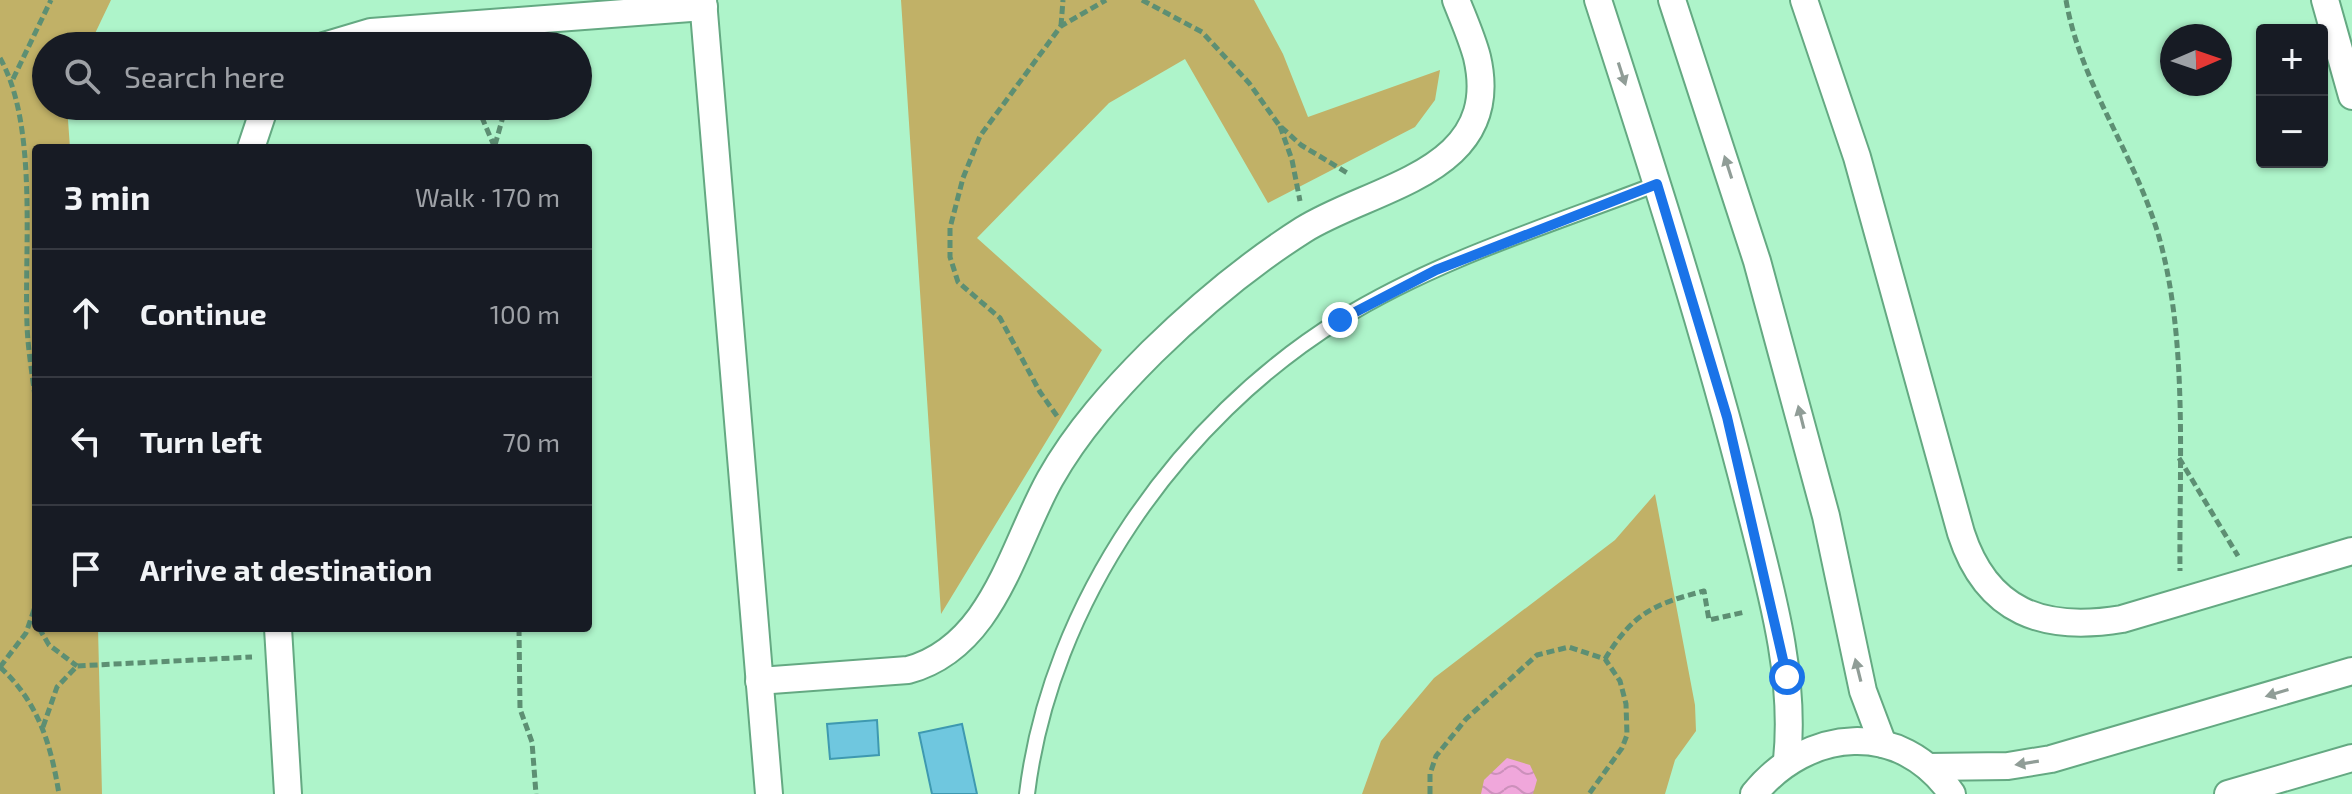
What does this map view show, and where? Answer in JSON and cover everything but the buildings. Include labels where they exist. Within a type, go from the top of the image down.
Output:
[{"type":"street","points":[[759,681],[908,670],[927,665],[959,646],[982,616],[1051,478],[1075,440],[1100,407],[1179,326],[1230,283],[1303,230],[1430,171],[1447,158],[1472,122],[1480,78],[1477,56],[1456,0]]},
{"type":"street","points":[[1598,0],[1727,417],[1787,677],[1790,712],[1787,760]]},
{"type":"street","points":[[1672,0],[1775,322],[1826,516],[1863,691],[1883,744]]},
{"type":"street","points":[[1804,0],[1857,157],[1961,533],[1977,571],[1997,594],[2022,612],[2068,625],[2122,619],[2352,551]]},
{"type":"street","points":[[2325,0],[2348,68],[2352,96]]},
{"type":"street","points":[[371,32],[704,3],[769,794]]},
{"type":"street","points":[[252,144],[260,120]]},
{"type":"street","points":[[278,632],[288,794]]},
{"type":"street","points":[[1928,767],[2008,766],[2051,759],[2352,671]]},
{"type":"street","points":[[1754,794],[1787,760],[1834,742],[1883,744],[1928,767],[1952,794]]},
{"type":"street","points":[[2228,794],[2352,758]]},
{"type":"lane","points":[[1027,794],[1033,748],[1066,645],[1114,548],[1178,461],[1254,384],[1340,320],[1436,270],[1657,184]]},
{"type":"path","points":[[35,32],[51,0]]},
{"type":"path","points":[[1061,26],[1063,0]]},
{"type":"path","points":[[1075,440],[1040,392],[1000,318],[958,282],[949,246],[963,178],[980,136],[1061,26],[1080,11],[1106,0]]},
{"type":"path","points":[[1142,0],[1202,32],[1249,83],[1279,125],[1292,160],[1303,230]]},
{"type":"path","points":[[2066,0],[2072,35],[2145,191],[2160,241],[2175,343],[2180,602]]},
{"type":"path","points":[[12,80],[32,39]]},
{"type":"path","points":[[0,58],[12,80],[25,176],[27,327],[32,370]]},
{"type":"path","points":[[483,120],[494,144]]},
{"type":"path","points":[[496,144],[502,120]]},
{"type":"path","points":[[1279,125],[1334,167],[1383,192]]},
{"type":"path","points":[[2179,457],[2252,581]]},
{"type":"path","points":[[1605,659],[1633,621],[1664,602],[1704,591],[1709,620],[1772,606]]},
{"type":"path","points":[[32,620],[0,667],[32,704],[43,727],[59,794]]},
{"type":"path","points":[[41,632],[49,645],[77,666],[280,655]]},
{"type":"path","points":[[519,632],[520,709],[532,742],[536,794]]},
{"type":"path","points":[[1430,794],[1432,766],[1448,739],[1525,664],[1537,655],[1569,647],[1595,652],[1605,659],[1620,681],[1626,704],[1627,735],[1589,794]]},
{"type":"path","points":[[43,727],[57,687],[77,666]]},
{"type":"shaded area","points":[[0,0],[111,0],[96,32],[32,32],[32,120],[68,120],[70,144],[32,144],[32,632],[98,632],[102,794],[0,794]]},
{"type":"shaded area","points":[[901,0],[1254,0],[1283,54],[1308,117],[1440,70],[1435,100],[1415,127],[1268,203],[1185,59],[1109,103],[977,238],[1102,350],[941,614]]},
{"type":"shaded area","points":[[1655,494],[1695,705],[1696,731],[1675,760],[1665,794],[1362,794],[1381,741],[1434,678],[1615,540]]},
{"type":"water","points":[[1507,758],[1530,765],[1537,780],[1533,794],[1481,794],[1484,780]]},
{"type":"route","points":[[1340,320],[1436,270],[1657,184],[1689,282],[1727,417],[1787,677]]}]
